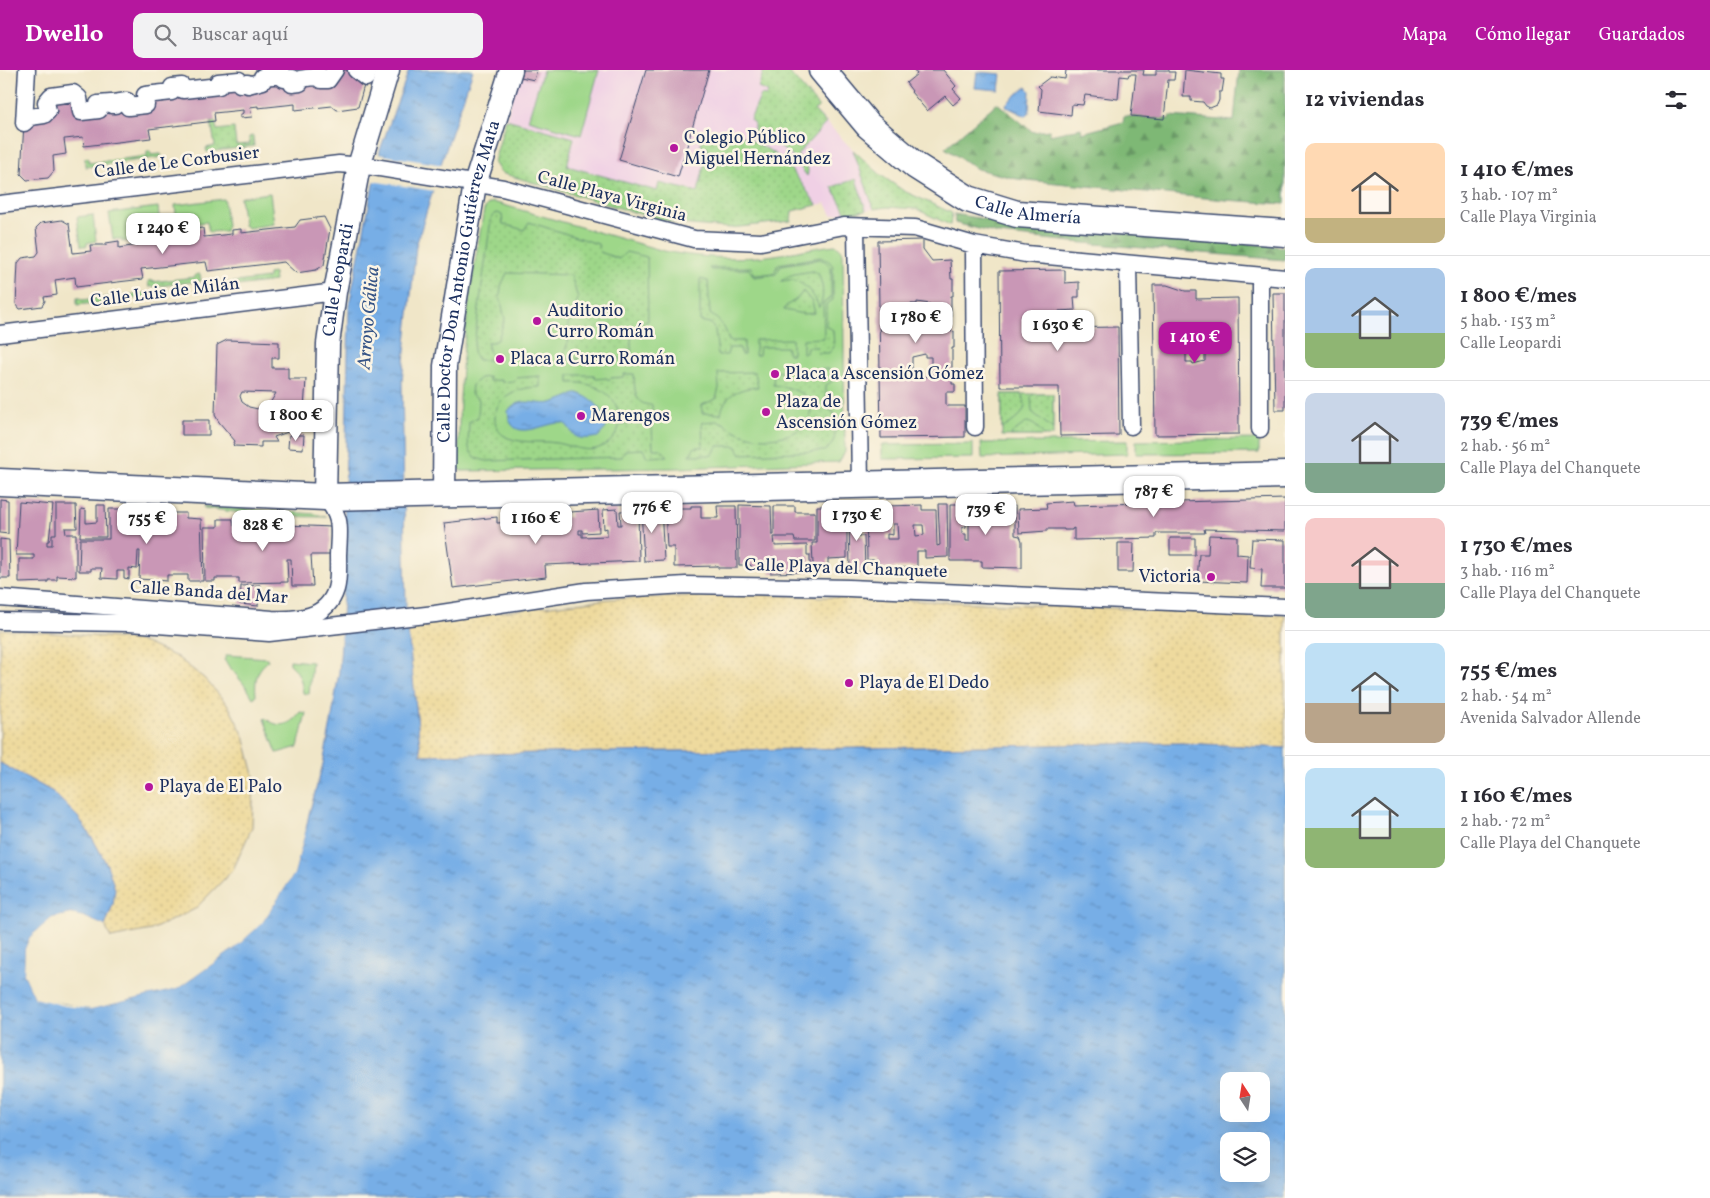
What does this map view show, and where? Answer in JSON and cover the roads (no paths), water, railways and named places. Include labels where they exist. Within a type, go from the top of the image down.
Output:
[{"type":"main road","name":"Calle Almería","points":[[822,70],[868,125],[916,166],[968,199],[1017,214],[1285,233]]},
{"type":"main road","points":[[0,482],[325,497],[1285,475]]},
{"type":"street","points":[[28,70],[24,123],[30,117],[44,115],[48,111],[46,102],[51,96],[73,93],[79,98],[81,112],[99,110],[98,104],[111,103],[115,105],[114,102],[127,101],[128,107],[146,105],[145,95],[172,92],[172,88],[182,86],[183,90],[219,86],[218,82],[239,80],[240,84],[247,83],[248,85],[263,81],[262,77],[283,74],[284,78],[292,78],[292,84],[300,83],[300,79],[320,76],[321,80],[328,80],[335,70]]},
{"type":"street","points":[[356,70],[366,78],[368,70]]},
{"type":"street","name":"Calle Leopardi","points":[[325,497],[328,344],[335,292],[388,70]]},
{"type":"street","name":"Calle Doctor Don Antonio Gutiérrez Mata","points":[[444,495],[445,366],[475,184],[511,70]]},
{"type":"street","name":"Calle de Le Corbusier","points":[[0,204],[339,164],[364,166]]},
{"type":"street","name":"Calle Playa Virginia","points":[[364,166],[503,188],[694,239],[761,242],[844,226],[915,228],[974,245],[1026,254],[1285,278]]},
{"type":"street","points":[[856,227],[860,484]]},
{"type":"street","points":[[974,245],[975,427]]},
{"type":"street","points":[[1128,264],[1132,426]]},
{"type":"street","points":[[1260,276],[1260,429]]},
{"type":"street","name":"Calle Luis de Milán","points":[[0,334],[335,292]]},
{"type":"street","name":"Calle Banda del Mar","points":[[0,598],[272,619],[290,620],[304,618],[318,612],[327,604],[336,590],[339,522],[335,510],[325,497]]},
{"type":"street","name":"Calle Playa del Chanquete","points":[[407,617],[595,590],[686,585],[842,588],[1285,607]]},
{"type":"street","name":"Calle Banda del Mar","points":[[0,621],[130,623],[270,633],[407,617]]},
{"type":"water","name":"Arroyo Gálica","points":[[409,70],[473,70],[416,246],[402,381],[406,612],[421,755],[1181,743],[1285,748],[1285,1198],[0,1198],[0,763],[53,792],[78,817],[107,865],[115,889],[113,904],[105,926],[71,914],[52,918],[30,937],[25,949],[24,974],[35,998],[91,1009],[177,989],[235,948],[262,923],[294,874],[323,764],[339,672],[342,630],[349,305],[380,150]]},
{"type":"water","points":[[977,72],[1001,74],[999,90],[975,88]]},
{"type":"water","points":[[1027,87],[1030,91],[1029,113],[1026,116],[1007,107],[1006,104]]},
{"type":"water","points":[[578,393],[594,402],[604,416],[606,428],[598,437],[581,438],[575,436],[564,423],[521,430],[515,428],[510,422],[508,411],[518,403],[552,403]]},
{"type":"place","name":"Colegio Público Miguel Hernández","points":[[674,148]]},
{"type":"place","name":"Auditorio Curro Román","points":[[537,321]]},
{"type":"place","name":"Placa a Curro Román","points":[[500,359]]},
{"type":"place","name":"Placa a Ascensión Gómez","points":[[775,374]]},
{"type":"place","name":"Plaza de Ascensión Gómez","points":[[766,412]]},
{"type":"place","name":"Marengos","points":[[581,416]]},
{"type":"place","name":"Victoria","points":[[1211,577]]},
{"type":"place","name":"Playa de El Dedo","points":[[849,683]]},
{"type":"place","name":"Playa de El Palo","points":[[149,787]]}]
